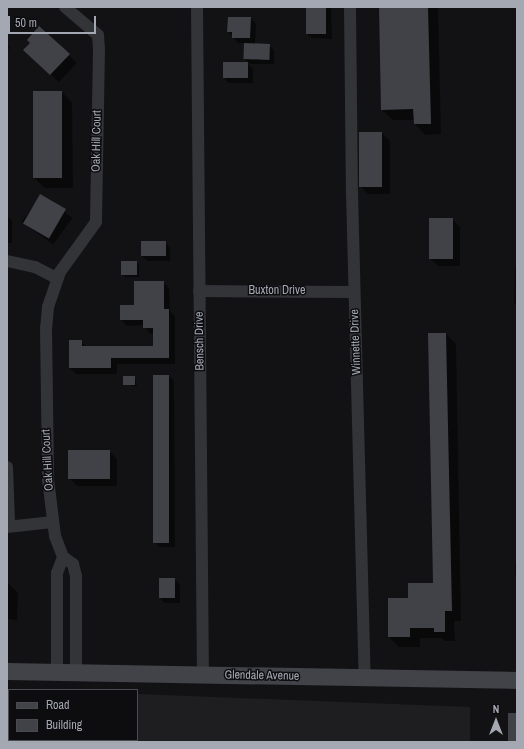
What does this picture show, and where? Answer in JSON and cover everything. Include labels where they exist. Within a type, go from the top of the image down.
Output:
[{"type":"main road","name":"Glendale Avenue","points":[[7,671],[517,680]]},
{"type":"street","name":"Oak Hill Court","points":[[57,672],[57,573],[62,556],[53,522],[48,479],[46,328],[48,307],[57,278],[96,222],[98,35],[65,7]]},
{"type":"street","name":"Bensch Drive","points":[[197,7],[203,675]]},
{"type":"street","name":"Winnette Drive","points":[[350,7],[354,292],[365,678]]},
{"type":"street","points":[[7,261],[36,267],[57,278]]},
{"type":"street","name":"Buxton Drive","points":[[199,290],[354,292]]},
{"type":"street","points":[[7,467],[7,526],[53,522]]},
{"type":"street","name":"Oak Hill Court","points":[[62,556],[72,564],[76,576],[76,672]]},
{"type":"shaded area","points":[[7,689],[8,741],[138,741],[138,694],[470,707],[470,742],[7,742]]},
{"type":"building","points":[[306,7],[326,7],[326,34],[306,34]]},
{"type":"building","points":[[379,7],[428,7],[431,124],[414,124],[413,109],[381,110]]},
{"type":"building","points":[[228,17],[251,17],[250,38],[232,38],[232,32],[227,32]]},
{"type":"building","points":[[39,26],[70,54],[50,75],[23,50],[30,43],[27,40]]},
{"type":"building","points":[[244,43],[270,44],[269,60],[243,59]]},
{"type":"building","points":[[223,62],[248,62],[248,78],[223,78]]},
{"type":"building","points":[[33,91],[62,91],[62,178],[33,178]]},
{"type":"building","points":[[359,132],[382,132],[382,187],[359,187]]},
{"type":"building","points":[[40,194],[66,209],[49,238],[23,223]]},
{"type":"building","points":[[429,218],[453,218],[453,259],[429,259]]},
{"type":"building","points":[[141,241],[166,241],[166,256],[141,256]]},
{"type":"building","points":[[121,261],[137,261],[137,275],[121,275]]},
{"type":"building","points":[[134,281],[164,281],[164,309],[169,309],[169,358],[111,358],[111,368],[69,368],[69,340],[82,340],[82,346],[153,346],[153,328],[143,328],[143,320],[120,320],[120,305],[134,305]]},
{"type":"building","points":[[428,333],[446,333],[452,611],[445,611],[445,632],[434,632],[434,628],[410,628],[410,637],[388,637],[388,598],[408,598],[408,583],[433,583]]},
{"type":"building","points":[[153,375],[169,375],[169,543],[153,543]]},
{"type":"building","points":[[123,376],[135,376],[135,385],[123,385]]},
{"type":"building","points":[[68,450],[110,450],[110,479],[68,479]]},
{"type":"building","points":[[159,578],[175,578],[175,598],[159,598]]},
{"type":"building","points":[[508,713],[517,713],[517,742],[508,742]]}]
